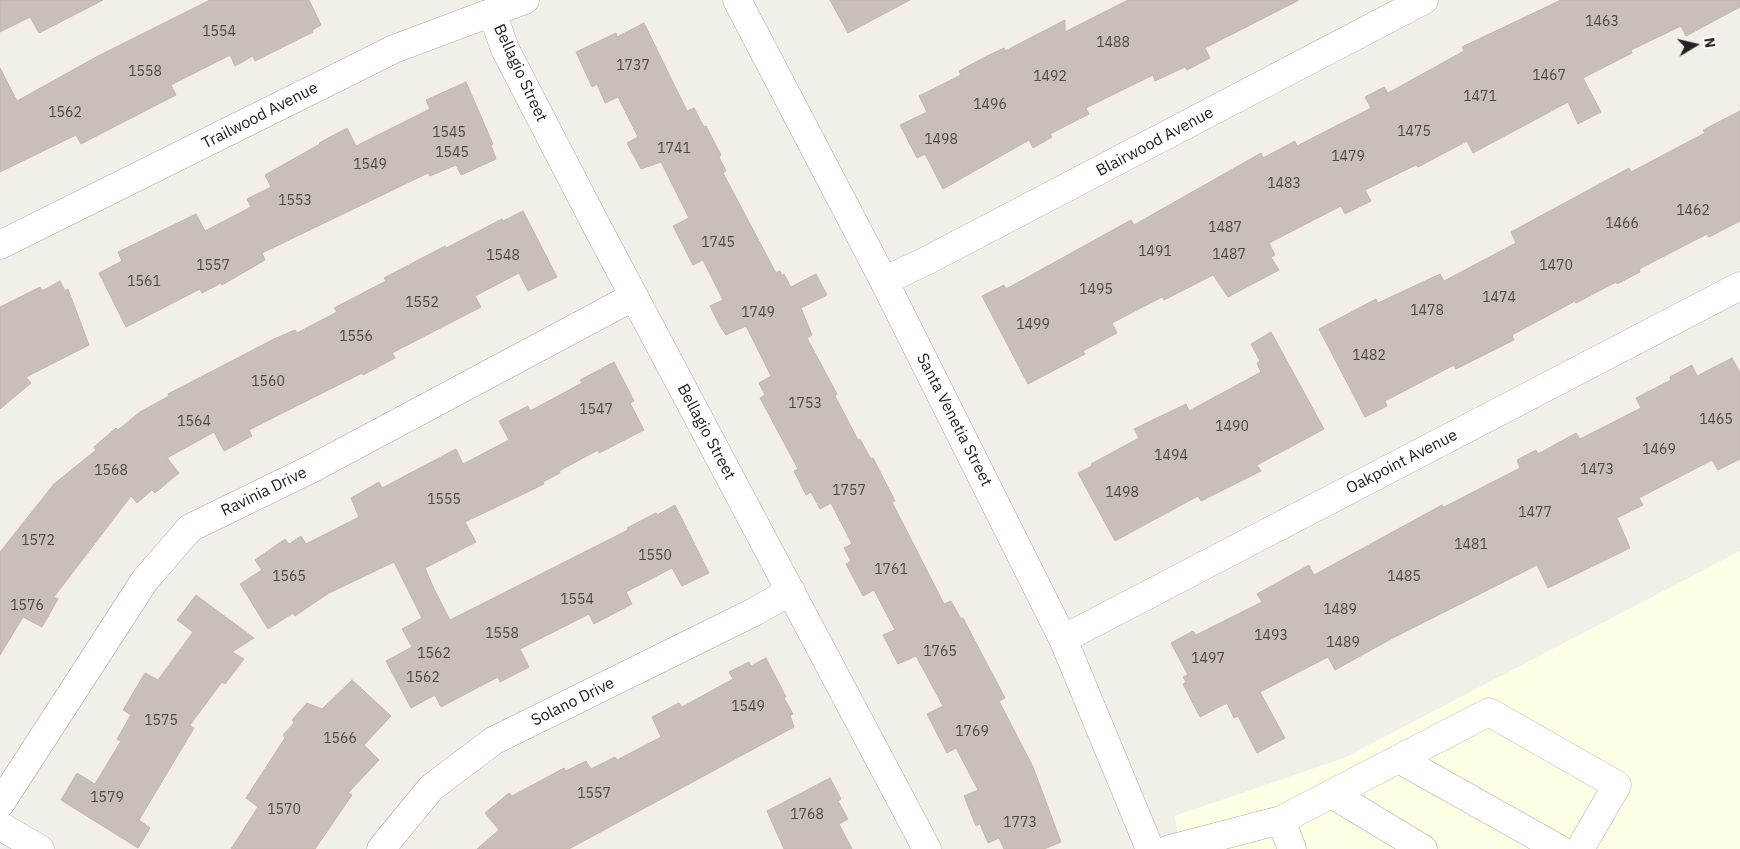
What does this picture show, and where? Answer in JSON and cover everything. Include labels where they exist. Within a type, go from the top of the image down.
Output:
[{"type":"street","name":"Trailwood Avenue","points":[[0,245],[394,49],[525,0]]},
{"type":"street","name":"Santa Venetia Street","points":[[737,0],[884,281],[1063,639],[1150,849]]},
{"type":"street","name":"Blairwood Avenue","points":[[884,281],[928,260],[1424,0]]},
{"type":"street","name":"Bellagio Street","points":[[492,12],[505,50],[633,297],[927,849]]},
{"type":"street","name":"Oakpoint Avenue","points":[[1063,639],[1740,286]]},
{"type":"street","name":"Ravinia Drive","points":[[0,804],[145,580],[190,528],[311,469],[633,297]]},
{"type":"street","name":"Solano Drive","points":[[381,849],[431,788],[493,742],[754,612],[791,591]]},
{"type":"street","points":[[1170,849],[1281,820],[1489,712],[1617,785],[1580,849]]},
{"type":"street","points":[[1399,759],[1558,849]]},
{"type":"street","points":[[1332,794],[1424,849]]},
{"type":"street","points":[[1281,820],[1292,849]]},
{"type":"street","points":[[0,826],[40,849]]},
{"type":"shaded area","points":[[1740,551],[1740,849],[1180,849],[1175,816],[1344,758]]},
{"type":"building","points":[[0,0],[103,0],[39,33],[30,17],[0,32]]},
{"type":"building","points":[[210,0],[309,0],[321,25],[312,30],[313,32],[255,61],[253,56],[235,66],[230,55],[171,85],[176,95],[81,144],[76,135],[0,172],[0,68],[17,101],[98,56]]},
{"type":"building","points":[[830,0],[910,0],[848,33]]},
{"type":"building","points":[[1128,0],[1299,0],[1205,48],[1210,58],[1187,70],[1185,67],[1155,81],[1153,75],[1086,108],[1089,114],[1050,134],[1052,137],[1033,148],[1029,140],[943,189],[925,154],[917,158],[900,125],[927,112],[919,96],[961,75],[959,71],[1004,48],[1005,51],[1065,20],[1065,32]]},
{"type":"building","points":[[1561,0],[1740,0],[1740,7],[1686,36],[1681,26],[1631,50],[1632,53],[1583,78],[1601,112],[1578,124],[1568,102],[1473,153],[1467,141],[1418,167],[1416,165],[1365,190],[1371,201],[1345,214],[1341,206],[1269,243],[1275,255],[1271,257],[1279,270],[1228,297],[1213,275],[1164,300],[1162,297],[1112,323],[1117,333],[1083,351],[1085,354],[1028,384],[982,296],[1004,285],[1006,289],[1131,220],[1134,225],[1261,153],[1263,158],[1295,141],[1297,146],[1371,108],[1365,97],[1384,87],[1388,93],[1464,51],[1462,47]]},
{"type":"building","points":[[644,23],[687,111],[694,108],[704,127],[706,126],[721,155],[719,157],[726,171],[723,173],[776,273],[780,271],[782,276],[784,274],[791,287],[816,274],[827,295],[801,308],[812,335],[807,338],[837,394],[835,396],[858,440],[860,439],[871,459],[873,458],[895,501],[892,502],[944,604],[951,601],[961,619],[963,618],[1005,698],[999,701],[1033,767],[1061,842],[1044,849],[1004,849],[999,838],[988,843],[980,824],[976,826],[964,796],[978,790],[956,748],[947,753],[927,714],[943,706],[916,656],[898,664],[883,635],[895,630],[874,590],[863,596],[846,564],[851,561],[844,548],[852,544],[831,503],[820,509],[811,492],[806,495],[794,471],[798,469],[760,398],[765,395],[759,383],[771,376],[746,326],[726,335],[720,326],[710,306],[723,300],[703,260],[693,265],[673,226],[689,218],[661,162],[641,169],[627,143],[638,137],[618,97],[605,103],[597,84],[592,87],[576,52],[616,33],[617,37]]},
{"type":"building","points":[[466,82],[493,144],[491,145],[496,159],[461,175],[456,165],[430,176],[428,173],[262,253],[265,260],[222,285],[221,283],[202,293],[200,289],[126,327],[99,273],[122,261],[118,252],[196,214],[205,231],[251,207],[247,199],[271,187],[265,175],[319,143],[347,128],[356,146],[430,109],[426,100]]},
{"type":"building","points":[[1740,111],[1740,221],[1709,237],[1707,234],[1639,269],[1640,272],[1617,284],[1616,282],[1576,303],[1575,301],[1512,335],[1514,340],[1456,369],[1454,365],[1385,401],[1387,406],[1365,417],[1319,329],[1376,299],[1378,303],[1440,274],[1444,281],[1516,243],[1511,232],[1629,168],[1631,172],[1705,133],[1703,130]]},
{"type":"building","points":[[523,211],[557,277],[528,291],[519,273],[475,296],[481,307],[392,353],[395,358],[363,375],[362,373],[249,430],[252,436],[224,451],[214,432],[167,458],[179,473],[155,493],[152,490],[137,503],[131,496],[54,597],[58,599],[42,627],[23,617],[0,655],[0,552],[54,484],[96,450],[94,447],[116,428],[118,430],[140,412],[169,396],[168,394],[274,339],[295,330],[297,333],[337,312],[334,308],[386,281],[384,278],[445,246],[446,248],[502,219],[503,221]]},
{"type":"building","points":[[60,281],[65,291],[68,289],[89,345],[26,377],[31,383],[0,409],[0,307],[40,287],[42,291]]},
{"type":"building","points":[[1271,332],[1324,429],[1257,465],[1261,471],[1201,501],[1198,496],[1115,541],[1078,473],[1139,438],[1134,429],[1186,404],[1189,411],[1261,372],[1257,363],[1260,361],[1251,344]]},
{"type":"building","points":[[1732,358],[1740,373],[1740,459],[1718,470],[1712,460],[1639,498],[1643,505],[1617,518],[1630,548],[1548,588],[1537,565],[1391,639],[1335,670],[1328,657],[1260,692],[1285,738],[1257,753],[1238,716],[1234,718],[1227,703],[1200,717],[1183,684],[1186,682],[1183,677],[1188,675],[1171,643],[1193,631],[1196,635],[1262,602],[1257,594],[1309,565],[1314,575],[1442,505],[1444,507],[1520,468],[1517,460],[1536,450],[1538,454],[1576,433],[1580,439],[1641,408],[1636,398],[1671,380],[1670,377],[1692,365],[1697,376]]},
{"type":"building","points":[[614,362],[634,401],[630,403],[644,430],[599,453],[598,450],[559,471],[560,473],[543,482],[544,484],[465,522],[476,542],[425,568],[434,589],[450,620],[628,530],[627,528],[656,513],[657,515],[675,505],[709,573],[682,586],[672,568],[626,592],[632,604],[594,624],[589,614],[520,649],[529,667],[500,682],[498,677],[441,707],[435,695],[411,708],[386,661],[412,647],[402,629],[422,618],[394,562],[329,593],[295,616],[293,613],[268,629],[240,584],[262,570],[255,560],[285,539],[289,544],[301,536],[306,544],[359,517],[351,498],[379,482],[382,488],[456,449],[463,464],[509,440],[499,421],[528,406],[530,411],[582,383],[580,380]]},
{"type":"building","points":[[196,595],[254,638],[232,652],[244,659],[225,684],[222,682],[190,725],[194,728],[139,820],[150,828],[138,848],[61,800],[77,773],[95,784],[121,741],[117,739],[131,715],[123,710],[145,673],[158,680],[193,632],[177,620]]},
{"type":"building","points":[[766,658],[793,714],[790,715],[794,727],[569,849],[477,849],[499,830],[485,813],[509,793],[512,796],[564,768],[566,771],[586,761],[591,769],[615,757],[617,760],[661,737],[652,717],[679,703],[682,707],[733,679],[729,672],[749,662],[751,666]]},
{"type":"building","points":[[352,680],[391,716],[364,745],[379,760],[348,793],[352,795],[315,849],[231,849],[258,807],[246,798],[285,738],[283,735],[294,723],[292,720],[307,703],[322,709]]},
{"type":"building","points":[[830,778],[841,799],[838,801],[848,819],[839,824],[852,849],[784,849],[767,811]]}]
